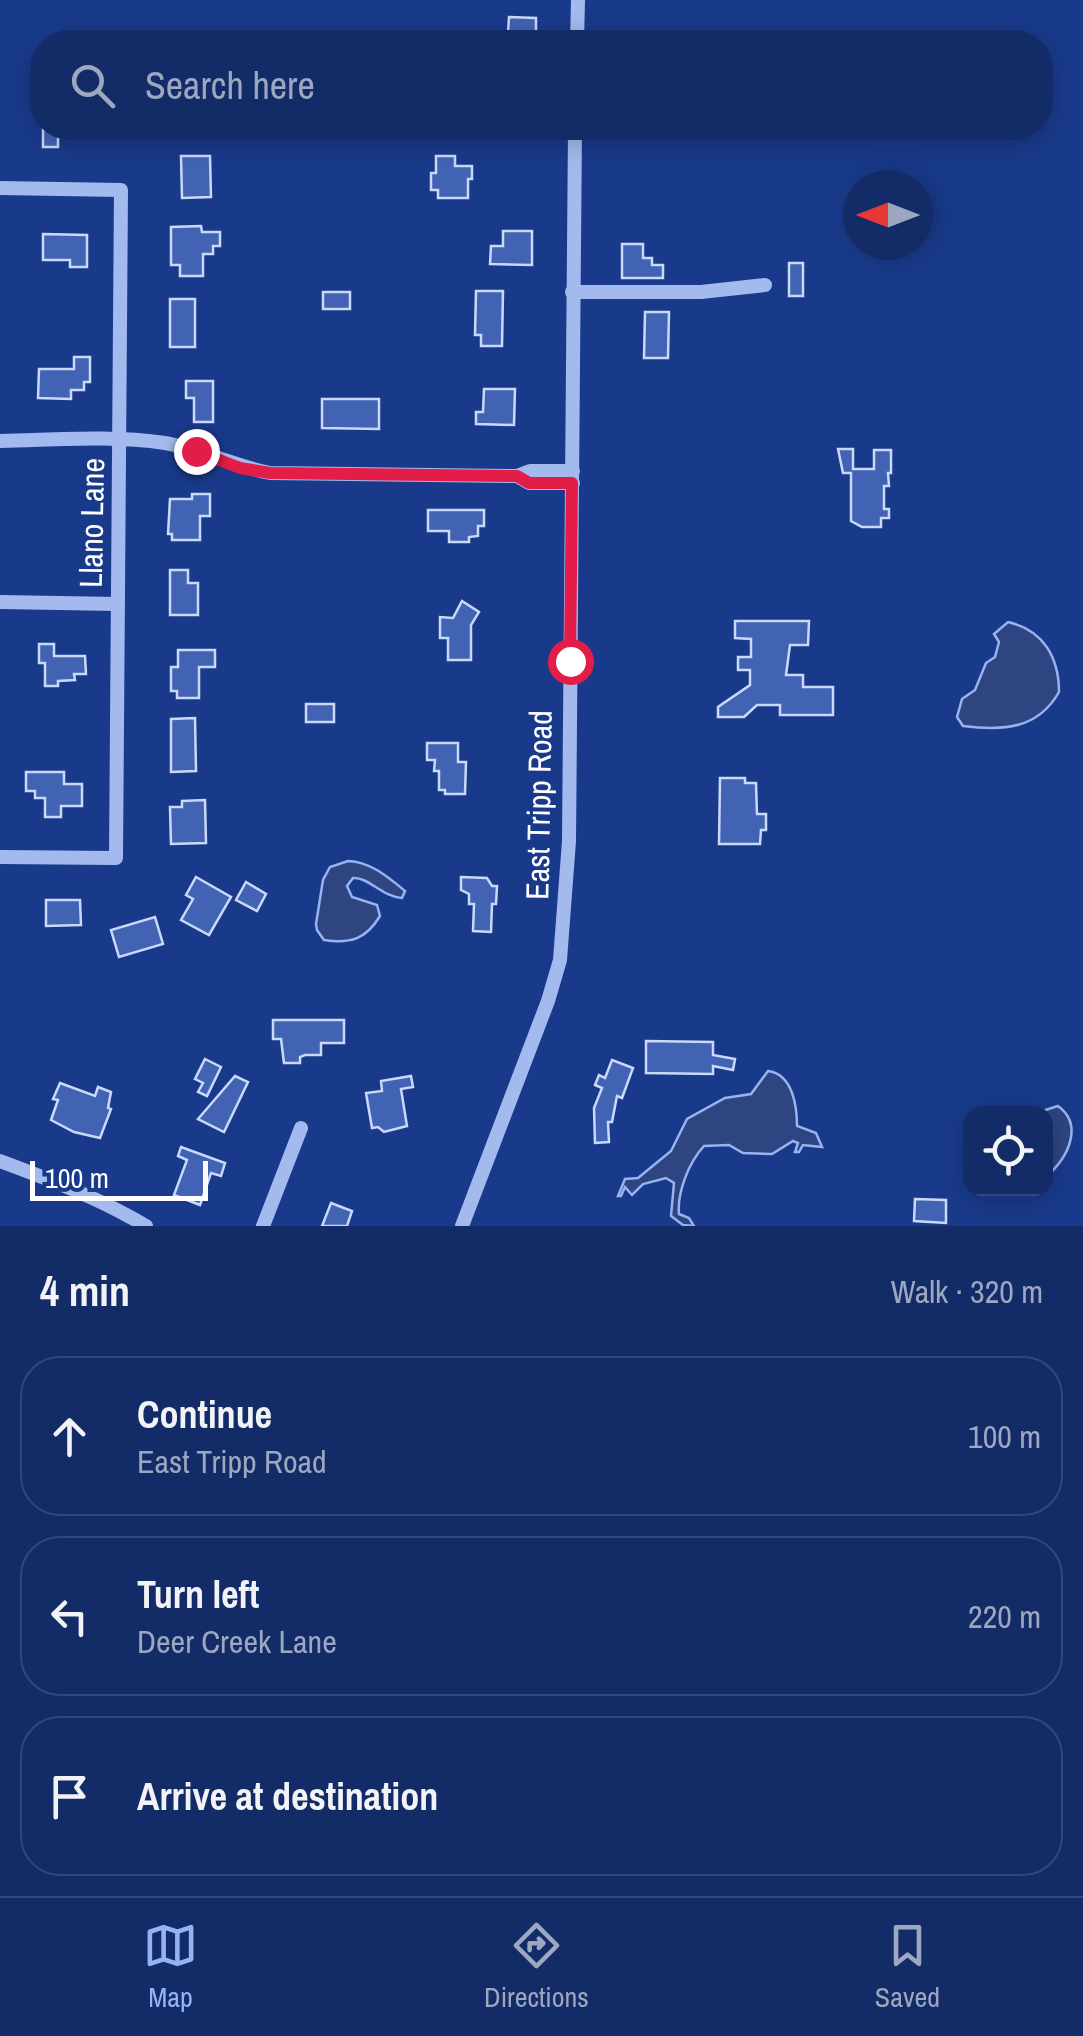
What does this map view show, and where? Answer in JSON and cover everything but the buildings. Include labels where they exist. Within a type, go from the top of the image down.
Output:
[{"type":"street","points":[[577,30],[578,0]]},
{"type":"street","name":"East Tripp Road","points":[[462,1226],[548,1001],[563,942],[569,841],[575,140]]},
{"type":"street","name":"Llano Lane","points":[[0,188],[121,190],[116,858],[0,856]]},
{"type":"street","points":[[572,292],[701,292],[765,285]]},
{"type":"street","points":[[0,440],[120,439],[168,444],[240,468],[270,473],[517,476],[529,483],[572,477]]},
{"type":"street","points":[[0,602],[118,604]]},
{"type":"street","points":[[263,1226],[301,1128]]},
{"type":"street","points":[[0,1161],[84,1193],[146,1226]]},
{"type":"water","points":[[1008,622],[1031,631],[1047,647],[1056,667],[1059,692],[1041,714],[1018,725],[963,726],[957,717],[962,699],[975,690],[986,663],[995,657],[999,642],[994,634]]},
{"type":"water","points":[[348,861],[372,867],[405,891],[402,898],[395,897],[353,878],[347,886],[352,897],[377,905],[380,916],[357,938],[324,940],[316,924],[323,880],[330,867]]},
{"type":"water","points":[[768,1071],[788,1085],[797,1126],[816,1133],[822,1147],[803,1145],[795,1152],[798,1143],[793,1141],[772,1154],[743,1153],[729,1145],[704,1146],[689,1170],[680,1197],[679,1214],[689,1218],[694,1226],[683,1225],[671,1216],[674,1183],[666,1178],[643,1184],[632,1195],[625,1187],[618,1196],[625,1179],[638,1178],[671,1151],[687,1119],[725,1098],[751,1094]]},
{"type":"water","points":[[1058,1106],[1066,1113],[1072,1131],[1067,1150],[1053,1170],[1053,1108]]},
{"type":"route","points":[[196,451],[240,468],[270,473],[517,476],[529,483],[572,483],[570,661]]}]
